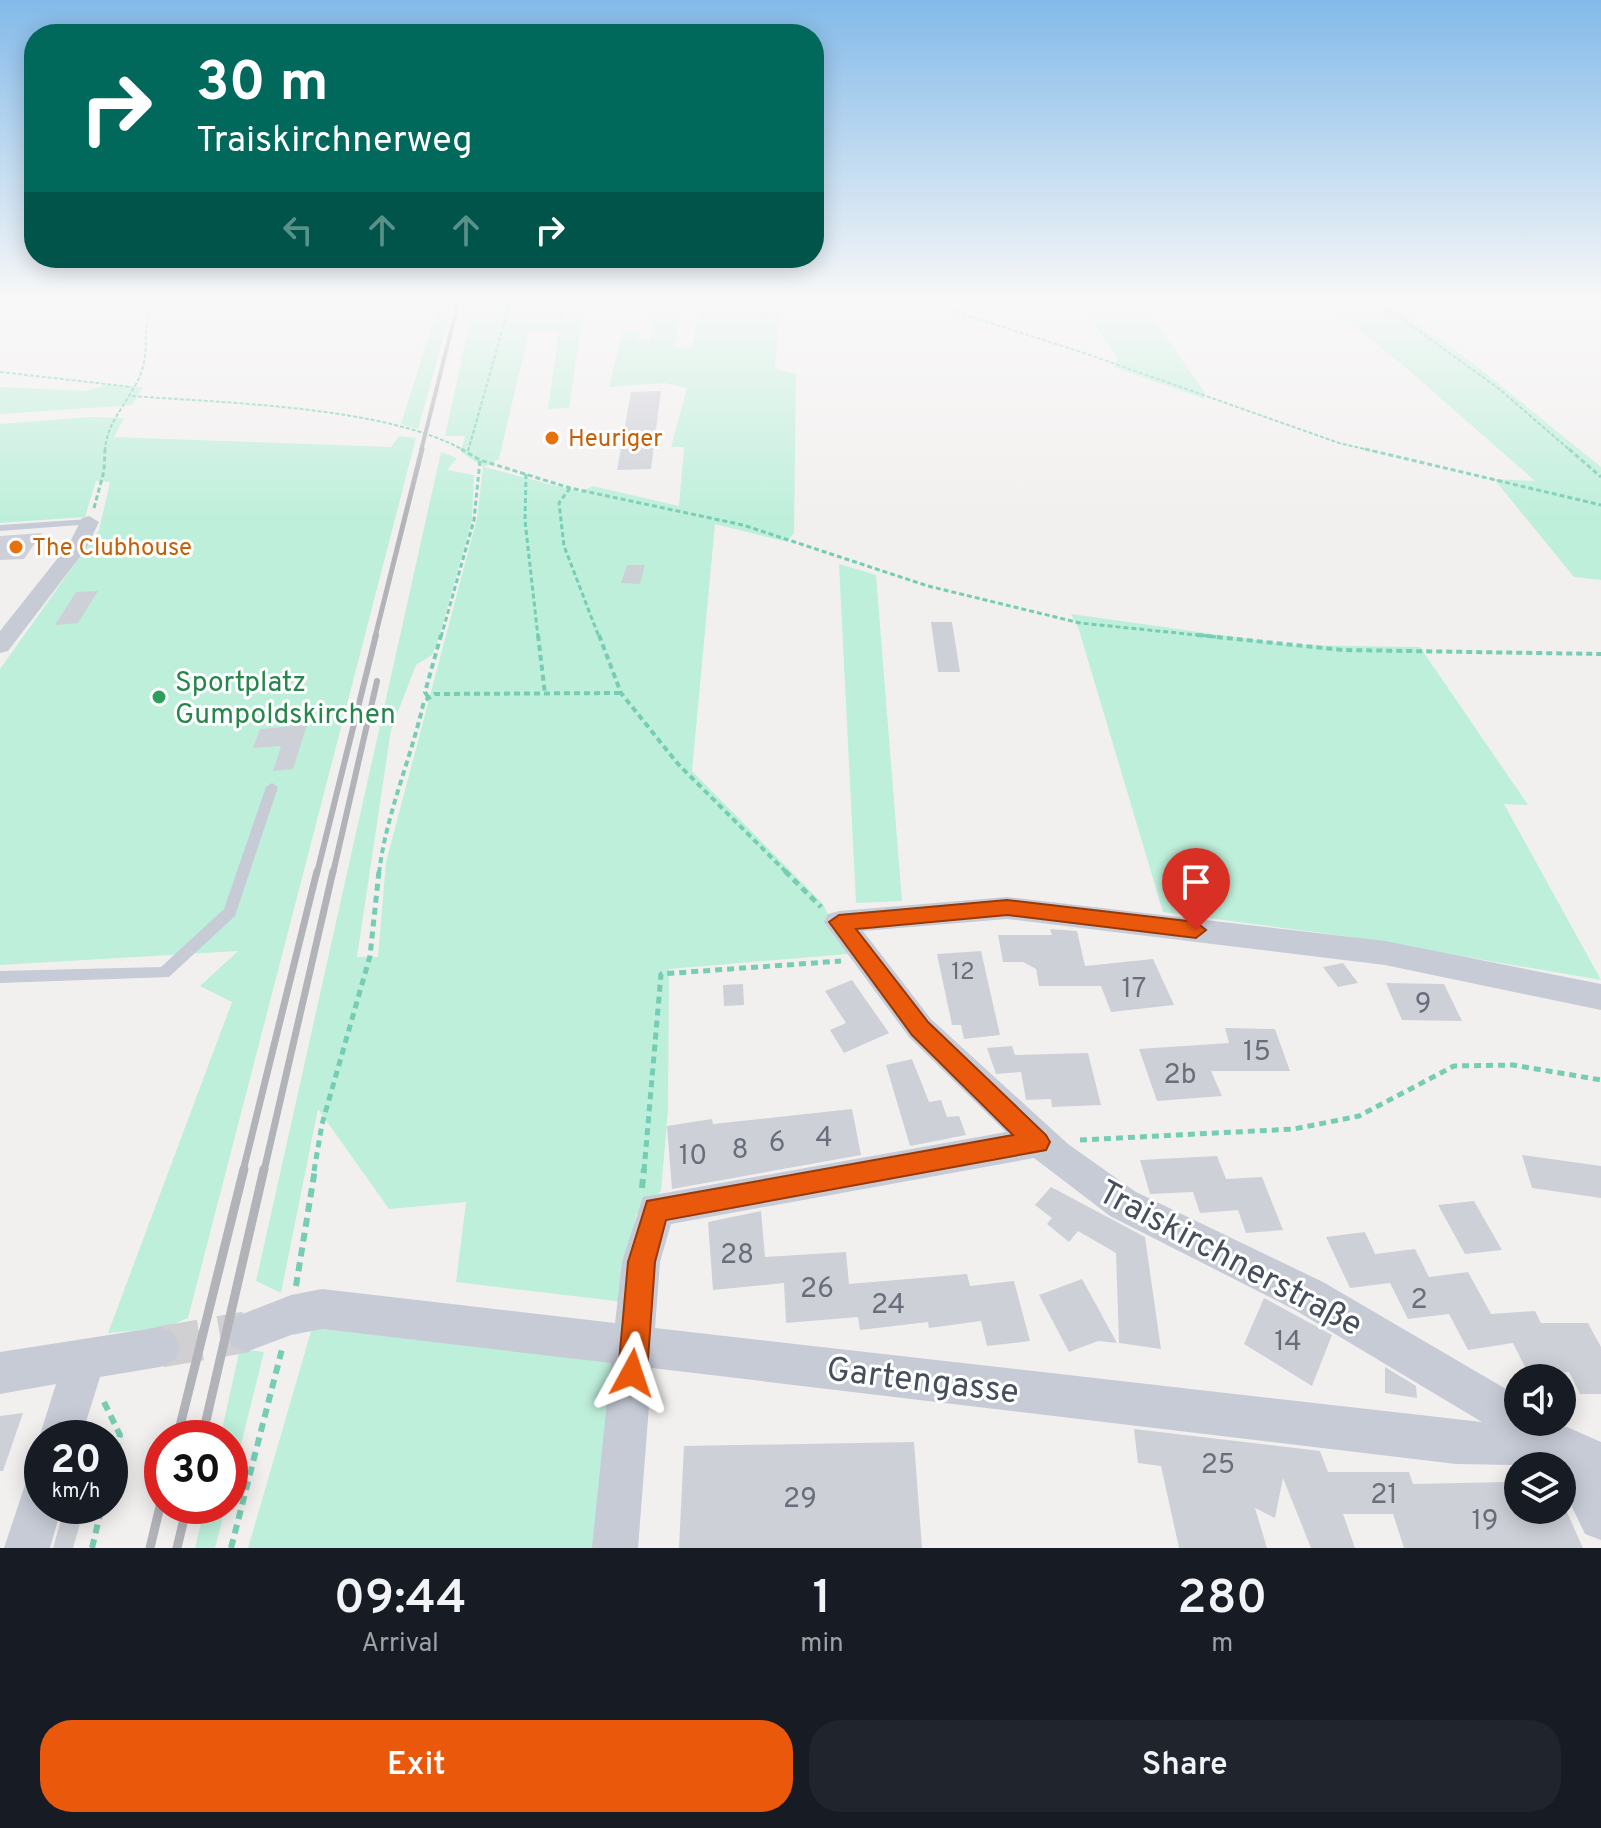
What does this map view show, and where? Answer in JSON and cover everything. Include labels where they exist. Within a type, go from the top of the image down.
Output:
[{"type":"street","points":[[0,646],[79,545],[89,522]]},
{"type":"street","name":"Traiskirchnerstraße","points":[[1504,1412],[1309,1296],[1123,1204],[1046,1149],[920,1028],[839,922],[1007,908],[1385,953],[1601,997]]},
{"type":"street","points":[[615,1548],[641,1262],[656,1209],[1046,1149]]},
{"type":"street","name":"Gartengasse","points":[[246,1332],[291,1315],[322,1309],[1584,1456]]},
{"type":"street","points":[[0,1373],[160,1347]]},
{"type":"street","points":[[66,1420],[84,1361]]},
{"type":"street","name":"Traiskirchnerstraße","points":[[1547,1436],[1584,1456]]},
{"type":"street","points":[[1584,1456],[1601,1518]]},
{"type":"street","points":[[27,1548],[34,1524]]},
{"type":"lane","points":[[0,528],[89,522]]},
{"type":"lane","points":[[0,977],[164,973],[230,912],[272,787]]},
{"type":"path","points":[[29,375],[132,387]]},
{"type":"path","points":[[89,522],[104,471],[105,441],[111,423],[132,396],[132,387],[138,375]]},
{"type":"path","points":[[468,451],[489,375]]},
{"type":"path","points":[[1147,375],[1339,443],[1601,505]]},
{"type":"path","points":[[1480,375],[1601,477]]},
{"type":"path","points":[[132,396],[367,421],[439,439],[468,451],[480,460],[570,488],[743,525],[928,586],[1080,623],[1219,640],[1343,650],[1601,654]]},
{"type":"path","points":[[231,1548],[291,1315],[322,1124],[370,956],[381,856],[428,697],[425,692],[474,520],[480,460]]},
{"type":"path","points":[[526,474],[525,521],[545,694]]},
{"type":"path","points":[[570,488],[559,503],[564,546],[621,693],[678,764],[802,891]]},
{"type":"path","points":[[428,697],[435,694],[621,693]]},
{"type":"path","points":[[656,1209],[642,1190],[661,974],[867,959]]},
{"type":"path","points":[[1046,1149],[1086,1137],[1269,1132],[1359,1116],[1454,1066],[1513,1065],[1601,1080]]},
{"type":"path","points":[[84,1361],[113,1420]]},
{"type":"path","points":[[92,1548],[98,1524]]},
{"type":"green space","points":[[416,375],[433,375],[418,429],[401,424]]},
{"type":"green space","points":[[458,375],[519,375],[499,459],[484,467],[579,492],[593,486],[679,506],[684,447],[671,447],[687,388],[665,383],[609,387],[612,375],[796,375],[794,533],[787,542],[715,524],[692,771],[823,904],[848,954],[669,969],[668,1110],[661,1191],[636,1215],[624,1302],[456,1282],[466,1202],[389,1209],[318,1109],[281,1293],[256,1281],[441,452],[457,458],[447,470],[474,475],[472,521],[439,637],[432,655],[416,665],[391,730],[357,957],[378,957],[386,862],[477,518],[483,467],[461,452],[465,436],[445,436]]},
{"type":"green space","points":[[553,375],[574,375],[569,408],[548,409]]},
{"type":"green space","points":[[1136,375],[1193,375],[1205,393],[1204,399]]},
{"type":"green space","points":[[1414,375],[1488,375],[1601,467],[1601,580],[1574,577],[1494,479],[1535,481]]},
{"type":"green space","points":[[106,385],[143,387],[132,405],[0,414],[0,387],[86,391]]},
{"type":"green space","name":"Sportplatz Gumpoldskirchen","points":[[91,417],[124,418],[114,437],[391,447],[399,436],[416,438],[188,1318],[164,1328],[108,1333],[232,1002],[200,986],[238,951],[0,965],[0,669],[99,530],[110,482],[96,481],[85,517],[0,523],[0,424]]},
{"type":"green space","points":[[839,564],[876,575],[902,901],[856,903]]},
{"type":"green space","points":[[1071,614],[1291,645],[1420,647],[1528,805],[1504,804],[1601,980],[1344,936],[1163,912],[1079,630]]},
{"type":"green space","points":[[312,1328],[617,1362],[599,1548],[248,1548]]},
{"type":"green space","points":[[240,1349],[264,1352],[247,1420],[224,1420]]},
{"type":"green space","points":[[201,1524],[221,1524],[215,1548],[195,1548]]},
{"type":"building","points":[[661,391],[651,469],[617,470],[631,392]]},
{"type":"building","name":"The Clubhouse","points":[[42,533],[24,559],[0,560],[0,536]]},
{"type":"building","points":[[627,565],[645,565],[640,584],[621,583]]},
{"type":"building","points":[[98,591],[78,623],[55,625],[76,592]]},
{"type":"building","points":[[931,622],[952,622],[960,672],[938,672]]},
{"type":"building","points":[[307,725],[293,769],[273,771],[281,746],[253,748],[260,729]]},
{"type":"building","points":[[1050,929],[1077,931],[1085,966],[1153,959],[1174,1005],[1111,1012],[1101,986],[1039,986],[1036,969],[1023,962],[1003,962],[998,935],[1052,935]]},
{"type":"building","points":[[981,951],[1000,1035],[964,1039],[961,1025],[952,1025],[937,954]]},
{"type":"building","points":[[1343,963],[1358,983],[1338,987],[1323,967]]},
{"type":"building","points":[[852,980],[889,1033],[844,1053],[830,1030],[846,1023],[825,991]]},
{"type":"building","points":[[1386,983],[1444,984],[1462,1021],[1402,1020]]},
{"type":"building","points":[[743,984],[744,1005],[724,1006],[723,985]]},
{"type":"building","points":[[1225,1028],[1275,1029],[1290,1071],[1211,1071],[1222,1096],[1157,1101],[1139,1049],[1229,1043]]},
{"type":"building","points":[[1012,1046],[1015,1055],[1088,1053],[1101,1105],[1052,1107],[1051,1099],[1026,1100],[1021,1072],[996,1074],[987,1048]]},
{"type":"building","points":[[912,1059],[929,1102],[941,1100],[947,1117],[959,1116],[966,1135],[910,1146],[886,1065]]},
{"type":"building","points":[[852,1109],[861,1155],[672,1189],[667,1126],[712,1119],[713,1124]]},
{"type":"building","points":[[1522,1155],[1601,1166],[1601,1198],[1532,1188]]},
{"type":"building","points":[[1217,1156],[1226,1179],[1262,1177],[1283,1230],[1246,1233],[1238,1210],[1200,1213],[1193,1192],[1150,1194],[1140,1160]]},
{"type":"building","points":[[1051,1187],[1145,1237],[1161,1349],[1119,1343],[1116,1253],[1078,1231],[1069,1242],[1047,1224],[1052,1218],[1035,1205]]},
{"type":"building","points":[[1474,1201],[1502,1250],[1465,1254],[1438,1205]]},
{"type":"building","points":[[761,1211],[765,1257],[846,1252],[849,1284],[967,1274],[970,1286],[1014,1281],[1030,1341],[987,1346],[981,1321],[929,1328],[928,1322],[860,1330],[858,1317],[786,1323],[784,1283],[713,1290],[708,1222]]},
{"type":"building","points":[[1365,1232],[1375,1254],[1415,1249],[1429,1277],[1468,1272],[1491,1314],[1535,1311],[1541,1323],[1588,1323],[1601,1347],[1601,1394],[1580,1394],[1576,1386],[1576,1364],[1524,1364],[1513,1343],[1468,1350],[1449,1314],[1408,1319],[1390,1283],[1350,1288],[1326,1237]]},
{"type":"building","points":[[1082,1279],[1117,1343],[1098,1341],[1069,1352],[1039,1295]]},
{"type":"building","points":[[1264,1298],[1332,1335],[1312,1386],[1244,1344]]},
{"type":"building","points":[[1385,1367],[1416,1386],[1417,1398],[1385,1393]]},
{"type":"building","points":[[23,1413],[3,1471],[0,1471],[0,1416]]},
{"type":"building","points":[[1134,1429],[1320,1451],[1328,1472],[1409,1472],[1413,1484],[1504,1482],[1504,1524],[1572,1524],[1583,1548],[1404,1548],[1393,1514],[1343,1514],[1355,1548],[1311,1548],[1283,1478],[1275,1518],[1255,1508],[1267,1548],[1179,1548],[1161,1466],[1138,1463]]},
{"type":"building","points":[[914,1442],[922,1548],[679,1548],[684,1446]]},
{"type":"building","points":[[60,1524],[80,1524],[73,1548],[53,1548]]},
{"type":"tunnel","points":[[160,1347],[246,1332]]},
{"type":"railway","points":[[421,451],[440,375]]},
{"type":"railway","points":[[375,637],[422,449]]},
{"type":"railway","points":[[317,873],[376,635]]},
{"type":"railway","points":[[333,873],[377,681]]},
{"type":"railway","points":[[243,1171],[317,871]]},
{"type":"railway","points":[[264,1171],[333,871]]},
{"type":"railway","points":[[181,1420],[244,1169]]},
{"type":"railway","points":[[206,1420],[264,1169]]},
{"type":"railway","points":[[150,1548],[156,1524]]},
{"type":"railway","points":[[177,1548],[183,1524]]},
{"type":"place","name":"Heuriger","points":[[552,438]]},
{"type":"place","name":"The Clubhouse","points":[[16,547]]},
{"type":"place","name":"Sportplatz Gumpoldskirchen","points":[[159,697]]},
{"type":"route","points":[[632,1373],[641,1262],[656,1209],[1037,1142],[920,1028],[839,922],[1007,908],[1196,930]]}]
